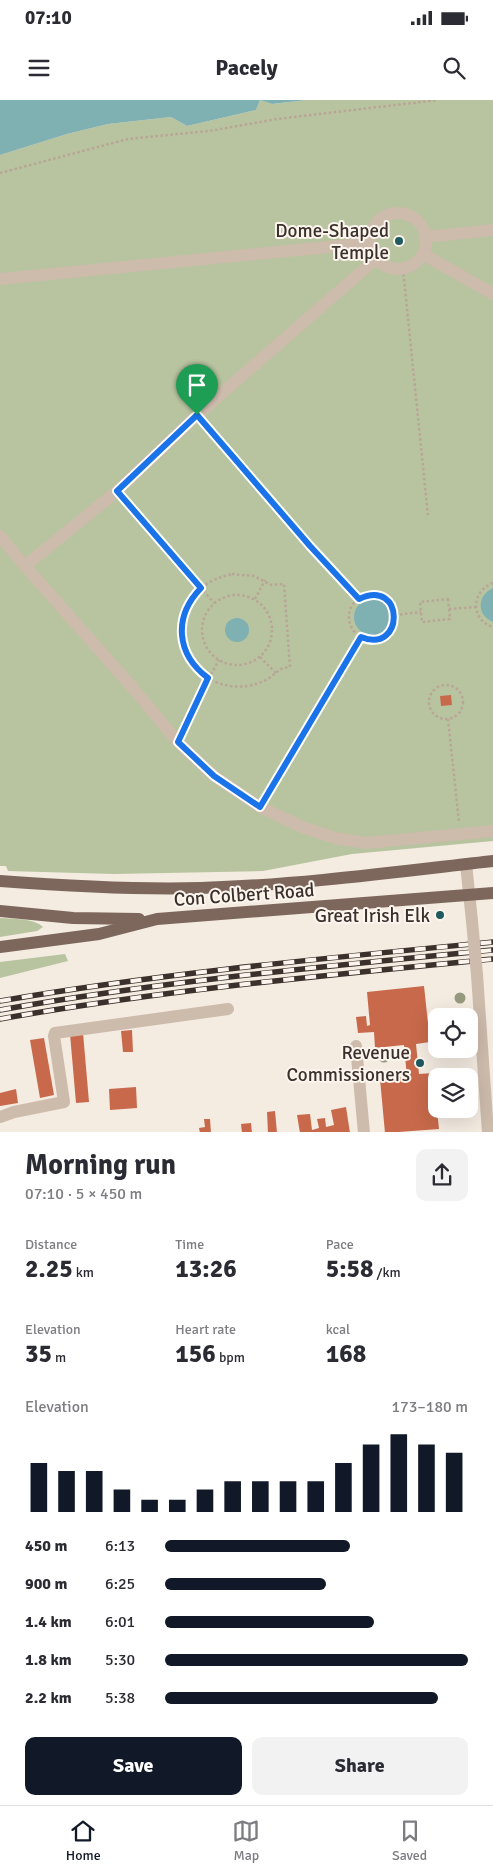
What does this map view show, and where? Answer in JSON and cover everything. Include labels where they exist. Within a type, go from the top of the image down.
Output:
[{"type":"main road","name":"Con Colbert Road","points":[[0,882],[93,887],[201,888],[324,881],[493,861]]},
{"type":"main road","name":"Con Colbert Road","points":[[0,947],[99,934],[157,919],[493,893]]},
{"type":"main road","points":[[0,911],[73,918],[157,919]]},
{"type":"street","points":[[395,213],[404,213],[419,222],[424,229],[426,237],[426,246],[423,254],[414,264],[403,269],[388,267],[376,259],[370,243],[370,234],[379,220],[395,213]]},
{"type":"street","points":[[426,237],[493,230]]},
{"type":"street","points":[[0,280],[370,243]]},
{"type":"street","points":[[423,254],[493,294]]},
{"type":"street","points":[[25,566],[117,491],[197,415],[376,259]]},
{"type":"street","points":[[0,536],[88,635],[178,742],[214,776],[260,807],[302,827],[335,838],[366,843],[493,831]]},
{"type":"street","points":[[466,864],[477,975],[488,1132]]},
{"type":"street","points":[[0,1117],[14,1112],[64,1102],[55,1033],[228,1009]]},
{"type":"street","points":[[356,1046],[364,1132]]},
{"type":"path","points":[[0,173],[128,140],[208,131],[277,119],[438,100]]},
{"type":"path","points":[[403,269],[428,516]]},
{"type":"path","points":[[197,415],[310,546],[359,599]]},
{"type":"path","points":[[117,491],[214,603]]},
{"type":"path","points":[[232,574],[243,574],[265,580],[271,585],[284,584],[290,667],[280,668],[266,680],[243,687],[225,685],[208,678],[200,672],[188,655],[182,635],[183,619],[188,604],[201,588],[210,581],[232,574]]},
{"type":"path","points":[[255,599],[265,580]]},
{"type":"path","points":[[493,583],[486,586],[478,595],[476,607],[480,619],[493,627]]},
{"type":"path","points":[[374,594],[382,596],[393,607],[395,615],[392,627],[384,636],[373,640],[361,637],[352,628],[349,615],[354,603],[359,599],[374,594]]},
{"type":"path","points":[[231,595],[243,595],[255,599],[269,614],[273,627],[269,646],[260,657],[250,663],[237,666],[219,660],[206,647],[202,630],[204,618],[214,603],[231,595]]},
{"type":"path","points":[[448,599],[450,620],[422,622],[421,612],[420,602],[448,599]]},
{"type":"path","points":[[449,609],[476,607]]},
{"type":"path","points":[[395,615],[421,612]]},
{"type":"path","points":[[260,807],[361,637]]},
{"type":"path","points":[[260,657],[276,673]]},
{"type":"path","points":[[178,742],[208,678],[219,660]]},
{"type":"path","points":[[445,684],[457,688],[463,697],[462,709],[454,717],[448,719],[438,717],[433,713],[429,703],[432,693],[445,684]]},
{"type":"path","points":[[448,719],[461,835]]},
{"type":"green space","points":[[260,100],[272,104],[307,100],[493,100],[493,841],[352,854],[263,871],[114,874],[8,871],[6,866],[0,866],[0,155],[67,134],[108,124],[171,117],[187,126],[256,110]]},
{"type":"green space","points":[[0,918],[29,920],[43,927],[37,931],[0,937]]},
{"type":"green space","points":[[65,954],[68,961],[0,978],[0,962]]},
{"type":"water","points":[[0,100],[260,100],[256,110],[187,126],[171,117],[108,124],[67,134],[0,155]]},
{"type":"water","points":[[260,100],[307,100],[272,104]]},
{"type":"water","points":[[493,588],[493,622],[487,619],[481,610],[481,600]]},
{"type":"water","points":[[372,599],[379,600],[385,604],[389,610],[389,624],[385,630],[379,634],[372,635],[365,634],[359,630],[355,624],[354,617],[355,610],[359,604],[365,600]]},
{"type":"water","points":[[237,618],[246,621],[249,630],[246,639],[237,642],[228,639],[225,630],[228,621]]},
{"type":"building","points":[[451,695],[452,705],[441,706],[440,696]]},
{"type":"building","points":[[424,986],[428,1042],[416,1044],[419,1074],[428,1073],[428,1118],[438,1118],[439,1129],[385,1132],[380,1079],[407,1077],[404,1045],[375,1048],[374,1032],[358,1033],[356,1017],[366,1016],[367,1026],[370,1025],[367,992]]},
{"type":"building","points":[[132,1030],[133,1052],[123,1052],[121,1031]]},
{"type":"building","points":[[83,1033],[89,1102],[76,1103],[70,1034]]},
{"type":"building","points":[[44,1038],[54,1095],[40,1098],[30,1040]]},
{"type":"building","points":[[136,1087],[137,1108],[110,1110],[109,1089]]},
{"type":"building","points":[[16,1089],[18,1103],[0,1106],[0,1093]]},
{"type":"building","points":[[346,1107],[350,1132],[300,1132],[297,1115],[310,1114],[312,1130],[319,1128],[317,1119],[325,1118],[326,1127],[334,1125],[331,1110]]},
{"type":"building","points":[[275,1111],[277,1132],[268,1132],[267,1112]]},
{"type":"building","points":[[204,1119],[210,1119],[211,1132],[200,1132],[199,1128],[205,1127]]},
{"type":"building","points":[[251,1123],[252,1132],[242,1132],[241,1124]]},
{"type":"railway","points":[[0,1001],[184,974],[493,942]]},
{"type":"railway","points":[[0,1010],[184,982],[493,950]]},
{"type":"railway","points":[[0,1019],[184,991],[493,959]]},
{"type":"place","name":"Dome-Shaped Temple","points":[[399,241]]},
{"type":"place","name":"Great Irish Elk","points":[[440,915]]},
{"type":"place","name":"Revenue Commissioners","points":[[420,1063]]},
{"type":"route","points":[[197,415],[310,546],[359,599],[366,595],[382,596],[393,607],[395,615],[392,627],[384,636],[373,640],[361,637],[260,807],[214,776],[178,742],[208,678],[193,664],[184,645],[182,635],[182,624],[188,604],[201,588],[117,491],[197,415]]}]
